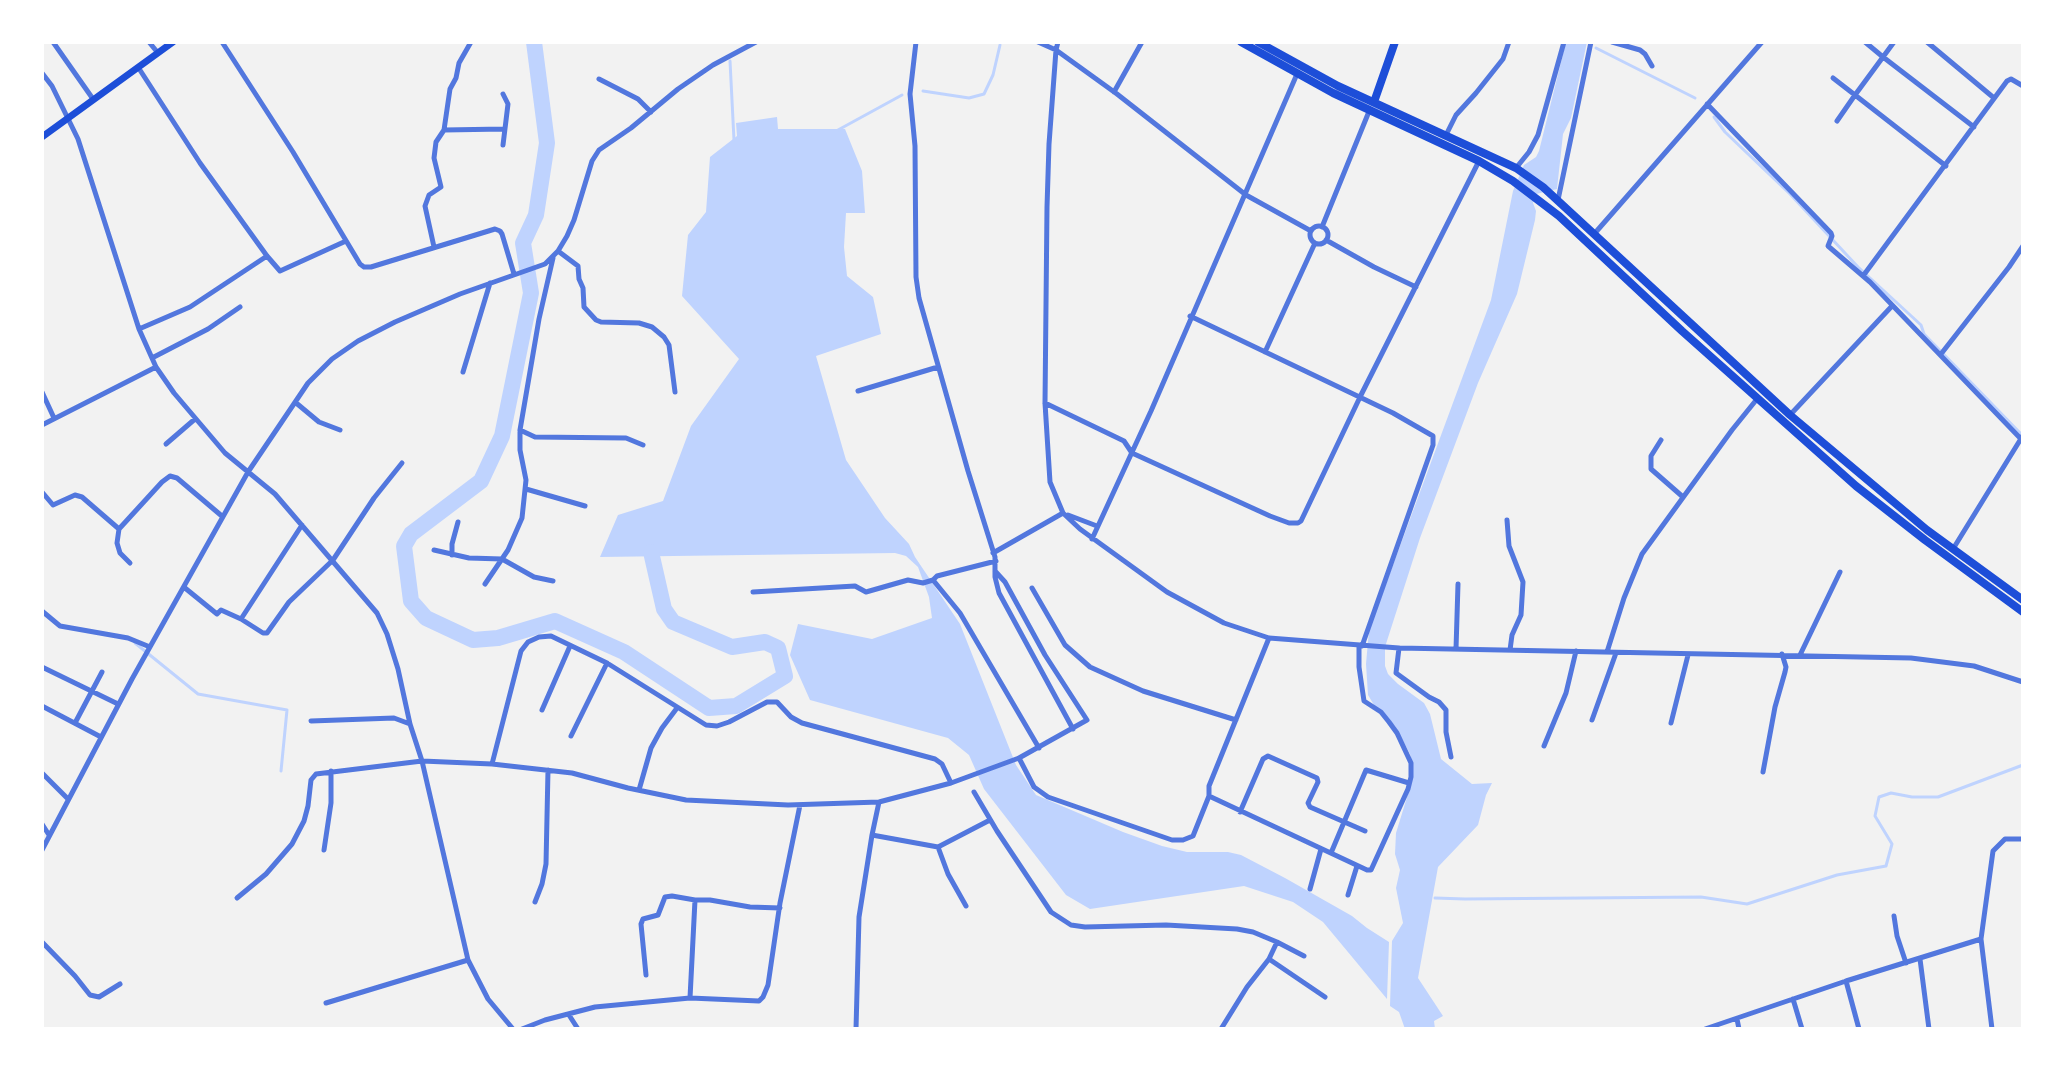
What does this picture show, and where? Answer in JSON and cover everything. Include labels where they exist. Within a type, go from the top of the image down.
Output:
[{"type":"highway","points":[[1241,42],[1297,74],[1446,135],[1517,169],[1558,200],[1790,415],[1890,501],[2023,600]]},
{"type":"highway","points":[[1258,42],[1513,181],[1542,202],[1833,466],[1895,518],[2023,612]]},
{"type":"highway","points":[[1372,106],[1395,42]]},
{"type":"main road","points":[[42,137],[173,42]]},
{"type":"street","points":[[53,42],[93,99]]},
{"type":"street","points":[[149,42],[158,53]]},
{"type":"street","points":[[222,42],[293,152],[360,264],[364,267],[371,267],[485,232],[500,231],[515,274]]},
{"type":"street","points":[[434,247],[426,206],[429,195],[441,187],[434,158],[436,142],[444,130],[450,88],[456,78],[464,51],[471,42]]},
{"type":"street","points":[[42,850],[118,704],[248,472],[295,402],[319,371],[358,341],[395,322],[490,283],[545,264],[558,251],[574,220],[595,155],[602,147],[631,128],[678,89],[713,65],[756,42]]},
{"type":"street","points":[[916,42],[910,94],[915,146],[916,277],[919,297],[996,561],[995,578],[999,593],[1073,729]]},
{"type":"street","points":[[1038,42],[1056,50],[1114,92],[1246,195],[1311,231]]},
{"type":"street","points":[[1058,42],[1049,144],[1045,403],[1050,482],[1063,513],[1092,539],[1154,583],[1190,606],[1234,627],[1269,638],[1399,648],[1688,655],[1782,654],[1911,657],[1974,666],[2023,682]]},
{"type":"street","points":[[1114,92],[1142,42]]},
{"type":"street","points":[[1446,135],[1456,115],[1503,59],[1509,42]]},
{"type":"street","points":[[1517,169],[1538,135],[1564,42]]},
{"type":"street","points":[[1558,200],[1591,42]]},
{"type":"street","points":[[1612,42],[1640,50],[1653,66]]},
{"type":"street","points":[[1864,42],[1974,127]]},
{"type":"street","points":[[1837,121],[1894,42]]},
{"type":"street","points":[[1927,42],[1994,98]]},
{"type":"street","points":[[1595,233],[1758,43]]},
{"type":"street","points":[[138,67],[200,163],[280,271],[346,242]]},
{"type":"street","points":[[42,73],[52,86],[78,139],[139,329],[156,367],[195,420],[225,453],[275,494],[377,613],[387,634],[398,669],[410,724],[422,761],[468,960],[488,999],[513,1029]]},
{"type":"street","points":[[1092,539],[1246,195],[1297,74]]},
{"type":"street","points":[[1833,78],[1946,166]]},
{"type":"street","points":[[599,79],[638,99],[651,112]]},
{"type":"street","points":[[1866,273],[2009,79],[2023,86]]},
{"type":"street","points":[[503,94],[508,104],[503,145]]},
{"type":"street","points":[[1707,104],[1813,213],[1832,236],[1828,243],[1830,248],[1866,273],[1892,306],[1943,352],[2022,437],[1953,549]]},
{"type":"street","points":[[1322,227],[1372,106]]},
{"type":"street","points":[[444,130],[504,129]]},
{"type":"street","points":[[1045,403],[1124,441],[1132,453],[1270,516],[1288,523],[1298,523],[1479,162]]},
{"type":"street","points":[[1316,227],[1322,227],[1327,232],[1326,240],[1319,244],[1315,243],[1310,238],[1311,231],[1316,227]]},
{"type":"street","points":[[1326,240],[1374,267],[1416,286]]},
{"type":"street","points":[[1265,352],[1315,243]]},
{"type":"street","points":[[1943,352],[2023,246]]},
{"type":"street","points":[[558,251],[578,266],[584,307],[596,320],[646,325],[664,337],[669,345],[675,392]]},
{"type":"street","points":[[139,329],[190,307],[267,256]]},
{"type":"street","points":[[485,584],[502,559],[522,518],[526,480],[520,450],[520,430],[539,319],[554,256]]},
{"type":"street","points":[[463,372],[490,283]]},
{"type":"street","points":[[1790,415],[1892,306]]},
{"type":"street","points":[[152,358],[208,329],[240,307]]},
{"type":"street","points":[[1191,316],[1431,433],[1434,441],[1362,646],[1363,698],[1366,704],[1381,712],[1397,733],[1411,763],[1409,783],[1373,867],[1370,871],[1357,866],[1209,796]]},
{"type":"street","points":[[42,425],[156,367]]},
{"type":"street","points":[[858,391],[938,367]]},
{"type":"street","points":[[42,392],[54,418]]},
{"type":"street","points":[[1607,652],[1639,559],[1757,399]]},
{"type":"street","points":[[295,402],[319,422],[340,430]]},
{"type":"street","points":[[166,444],[195,420]]},
{"type":"street","points":[[520,430],[536,437],[626,438],[643,445]]},
{"type":"street","points":[[1661,440],[1651,456],[1651,469],[1683,497]]},
{"type":"street","points":[[185,588],[217,614],[221,610],[267,633],[289,602],[333,560],[374,498],[402,463]]},
{"type":"street","points":[[130,563],[120,553],[117,543],[119,529],[162,482],[170,477],[177,478],[223,517]]},
{"type":"street","points":[[526,489],[585,506]]},
{"type":"street","points":[[42,492],[53,505],[75,495],[82,497],[119,529]]},
{"type":"street","points":[[993,553],[1063,513]]},
{"type":"street","points":[[1063,513],[1097,526]]},
{"type":"street","points":[[1507,520],[1509,546],[1523,582],[1521,615],[1512,635],[1510,650]]},
{"type":"street","points":[[452,555],[452,544],[458,522]]},
{"type":"street","points":[[241,619],[302,525]]},
{"type":"street","points":[[435,550],[452,555],[502,559],[534,577],[553,581]]},
{"type":"street","points":[[753,592],[855,586],[866,592],[908,580],[922,583],[933,580],[937,576],[996,561]]},
{"type":"street","points":[[237,898],[266,874],[283,856],[304,821],[313,776],[320,772],[422,761],[492,764],[572,774],[639,790],[708,802],[800,805],[879,802],[951,783],[1018,759],[1087,720],[1035,639],[1009,589],[995,571]]},
{"type":"street","points":[[1800,655],[1840,572]]},
{"type":"street","points":[[933,580],[960,614],[1039,748]]},
{"type":"street","points":[[1456,649],[1458,584]]},
{"type":"street","points":[[1032,588],[1065,645],[1090,667],[1143,692],[1236,720]]},
{"type":"street","points":[[42,611],[60,626],[128,638],[149,649]]},
{"type":"street","points":[[492,764],[521,651],[528,642],[539,637],[550,636],[607,663],[706,725],[717,726],[767,702],[777,702],[791,717],[802,723],[935,759],[942,764],[951,783]]},
{"type":"street","points":[[1018,759],[1034,787],[1048,797],[1172,840],[1183,840],[1193,836],[1209,796],[1209,786],[1269,638]]},
{"type":"street","points":[[1026,645],[1035,639]]},
{"type":"street","points":[[542,710],[570,646]]},
{"type":"street","points":[[1399,648],[1396,673],[1439,702],[1446,710],[1446,732],[1451,758]]},
{"type":"street","points":[[1544,746],[1566,693],[1576,651]]},
{"type":"street","points":[[1592,720],[1616,653]]},
{"type":"street","points":[[1763,772],[1775,706],[1786,667],[1782,654]]},
{"type":"street","points":[[1035,661],[1045,655]]},
{"type":"street","points":[[1671,723],[1688,655]]},
{"type":"street","points":[[571,736],[607,663]]},
{"type":"street","points":[[42,667],[118,704]]},
{"type":"street","points":[[75,723],[102,672]]},
{"type":"street","points":[[42,706],[101,737]]},
{"type":"street","points":[[639,790],[651,748],[677,708]]},
{"type":"street","points":[[311,721],[394,718],[410,724]]},
{"type":"street","points":[[1240,812],[1263,759],[1268,756],[1317,778],[1318,782],[1308,805],[1365,831]]},
{"type":"street","points":[[535,902],[546,864],[548,770]]},
{"type":"street","points":[[1330,853],[1366,770],[1409,783]]},
{"type":"street","points":[[324,850],[331,803],[331,771]]},
{"type":"street","points":[[42,772],[68,799]]},
{"type":"street","points":[[974,792],[1051,912],[1071,925],[1085,927],[1166,925],[1237,929],[1253,932],[1304,956]]},
{"type":"street","points":[[856,1029],[859,917],[879,802]]},
{"type":"street","points":[[522,1029],[545,1020],[596,1007],[690,998],[759,1001],[768,985],[800,805]]},
{"type":"street","points":[[872,835],[938,847],[990,820]]},
{"type":"street","points":[[42,824],[49,835]]},
{"type":"street","points":[[1992,1029],[1982,939],[1993,850],[2005,839],[2023,839]]},
{"type":"street","points":[[938,847],[948,874],[966,906]]},
{"type":"street","points":[[1310,888],[1321,849]]},
{"type":"street","points":[[1348,895],[1357,866]]},
{"type":"street","points":[[646,975],[641,924],[644,919],[658,915],[665,897],[710,900],[750,907],[780,908]]},
{"type":"street","points":[[690,998],[695,900]]},
{"type":"street","points":[[1893,916],[1906,963]]},
{"type":"street","points":[[1705,1029],[1846,981],[1982,939]]},
{"type":"street","points":[[42,942],[90,995],[99,997],[120,984]]},
{"type":"street","points":[[1221,1029],[1247,987],[1269,959],[1277,942]]},
{"type":"street","points":[[1920,958],[1929,1029]]},
{"type":"street","points":[[1269,959],[1325,997]]},
{"type":"street","points":[[326,1003],[468,960]]},
{"type":"street","points":[[1846,981],[1859,1029]]},
{"type":"street","points":[[1793,999],[1802,1029]]},
{"type":"street","points":[[569,1015],[578,1029]]},
{"type":"street","points":[[1737,1019],[1739,1029]]},
{"type":"water","points":[[1566,42],[1587,42],[1571,118],[1563,134],[1557,189],[1536,194],[1533,203],[1536,211],[1535,220],[1517,294],[1478,383],[1420,538],[1385,647],[1385,666],[1388,674],[1424,703],[1430,714],[1441,759],[1472,784],[1492,783],[1486,795],[1478,825],[1438,867],[1418,978],[1443,1016],[1434,1021],[1435,1029],[1405,1029],[1399,1012],[1390,1006],[1392,941],[1403,923],[1396,888],[1400,870],[1395,854],[1396,833],[1412,781],[1413,766],[1410,754],[1395,726],[1374,705],[1368,695],[1366,664],[1369,630],[1491,300],[1513,191],[1524,165],[1536,157],[1539,151]]},
{"type":"water","points":[[777,117],[778,129],[845,129],[862,171],[865,213],[846,213],[844,247],[847,276],[873,297],[881,334],[816,356],[846,460],[885,518],[909,544],[915,557],[960,624],[1016,765],[1036,795],[1162,846],[1187,852],[1228,852],[1241,855],[1352,916],[1389,942],[1387,999],[1323,922],[1293,902],[1244,886],[1090,909],[1066,895],[984,789],[969,755],[948,738],[810,700],[790,655],[798,624],[872,639],[932,618],[929,597],[918,567],[906,556],[895,553],[600,557],[618,515],[663,501],[691,426],[739,359],[682,296],[688,235],[706,212],[710,157],[737,136],[736,123]]},
{"type":"waterway","points":[[534,42],[547,143],[536,215],[523,243],[531,293],[502,436],[481,481],[411,534],[404,546],[411,601],[426,618],[473,640],[498,638],[555,621],[624,652],[709,708],[736,706],[785,676],[778,648],[765,642],[732,647],[673,622],[664,609],[651,552]]},
{"type":"waterway","points":[[923,91],[969,98],[984,94],[993,75],[1000,45]]},
{"type":"waterway","points":[[1596,48],[1695,98]]},
{"type":"waterway","points":[[730,61],[734,140]]},
{"type":"waterway","points":[[838,130],[902,95]]},
{"type":"waterway","points":[[1714,117],[1725,132],[1790,194],[1858,267],[1921,325],[1924,334],[2023,436]]},
{"type":"waterway","points":[[135,643],[198,694],[287,710],[281,771]]},
{"type":"waterway","points":[[1435,898],[1701,897],[1747,904],[1837,875],[1886,866],[1892,844],[1875,816],[1879,797],[1891,793],[1912,797],[1938,797],[2023,765]]}]
